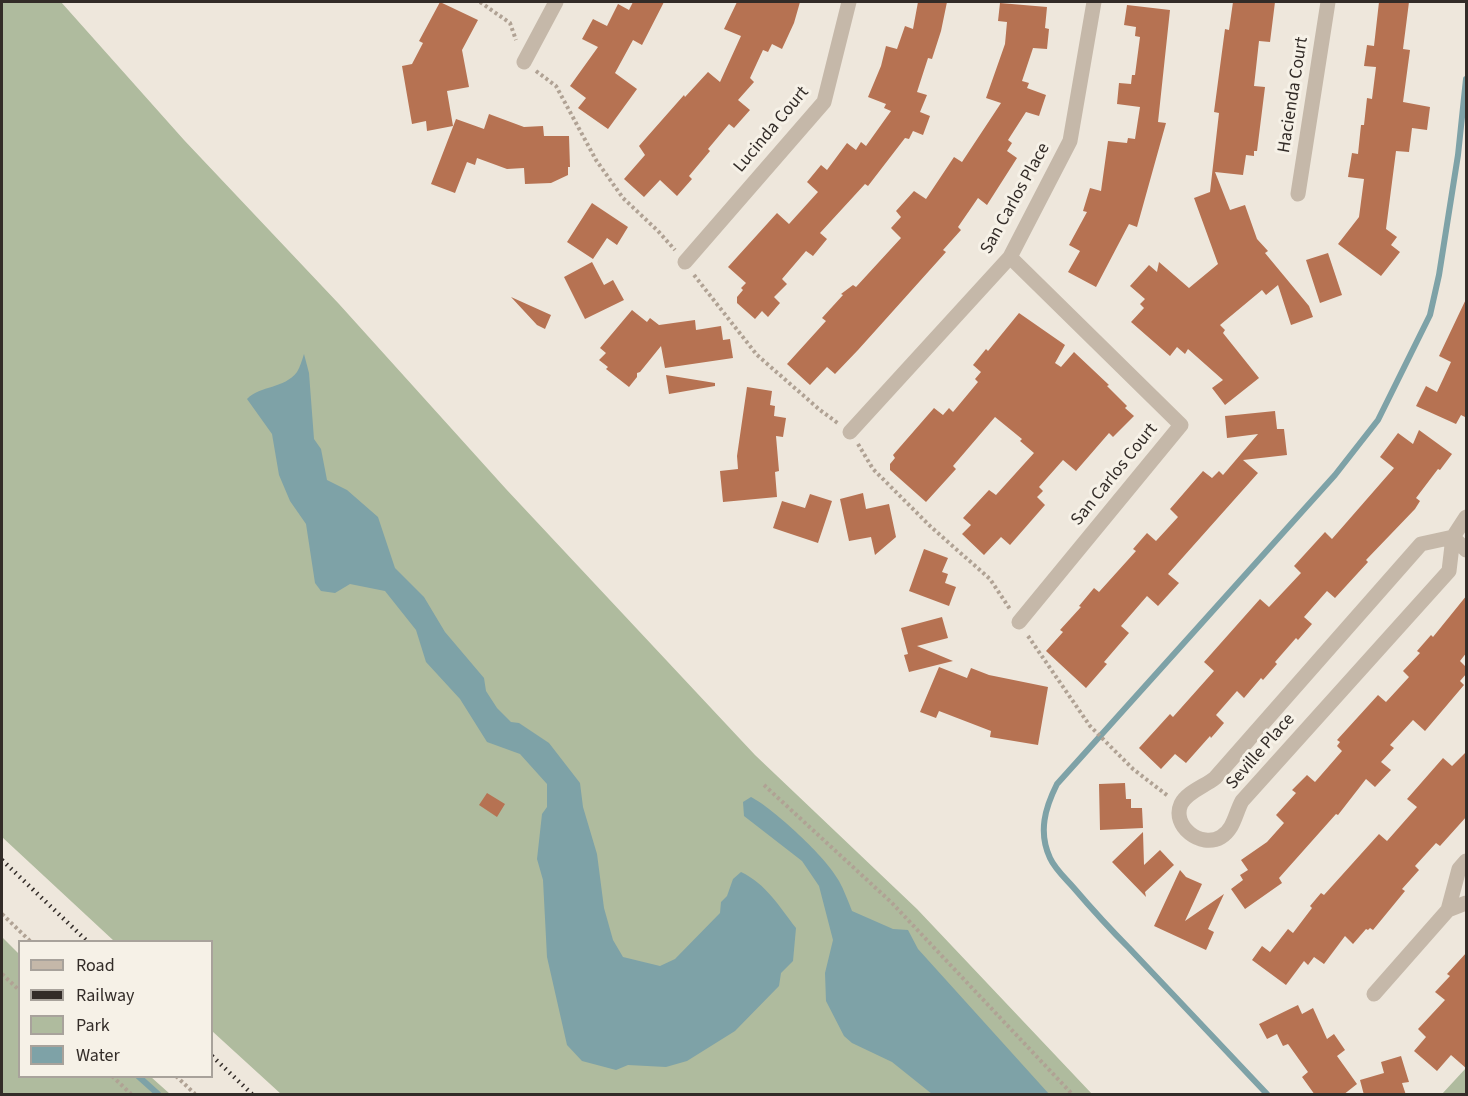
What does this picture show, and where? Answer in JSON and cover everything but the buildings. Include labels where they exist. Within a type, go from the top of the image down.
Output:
[{"type":"street","points":[[524,62],[555,2]]},
{"type":"street","name":"Lucinda Court","points":[[685,262],[824,102],[849,2]]},
{"type":"street","name":"San Carlos Place","points":[[850,432],[1010,257],[1070,141],[1094,2]]},
{"type":"street","name":"Hacienda Court","points":[[1298,194],[1328,2]]},
{"type":"street","name":"San Carlos Court","points":[[1010,257],[1181,425],[1019,622]]},
{"type":"street","name":"Seville Place","points":[[1453,537],[1421,544],[1215,778],[1190,794],[1181,804],[1179,816],[1183,827],[1190,834],[1200,840],[1210,842],[1221,837],[1235,819],[1242,801],[1449,571],[1453,537],[1467,517]]},
{"type":"street","points":[[1453,537],[1467,550]]},
{"type":"street","points":[[1374,994],[1448,910],[1459,869],[1467,861]]},
{"type":"street","points":[[1448,910],[1467,903]]},
{"type":"path","points":[[480,2],[510,23],[524,62],[556,86],[596,160],[623,198],[658,231],[685,262],[757,355],[820,410],[850,432],[873,469],[990,579],[1090,726],[1133,769],[1181,804]]},
{"type":"path","points":[[764,785],[892,903],[1072,1095]]},
{"type":"path","points":[[2,914],[29,940]]},
{"type":"path","points":[[2,974],[18,989]]},
{"type":"path","points":[[113,1078],[131,1095]]},
{"type":"path","points":[[177,1078],[195,1095]]},
{"type":"green space","points":[[2,2],[61,2],[184,140],[339,304],[506,489],[755,755],[917,909],[1092,1094],[281,1094],[213,1032],[213,940],[113,940],[2,837]]},
{"type":"green space","points":[[2,937],[18,953],[18,1078],[152,1078],[170,1094],[2,1094]]},
{"type":"green space","points":[[1466,1068],[1466,1094],[1442,1094]]},
{"type":"water","points":[[304,354],[309,373],[314,439],[321,449],[327,480],[347,490],[378,517],[395,568],[424,597],[445,632],[484,678],[486,691],[497,708],[511,722],[519,723],[549,743],[580,783],[583,807],[597,854],[604,908],[613,940],[623,957],[660,966],[675,959],[720,913],[721,902],[727,896],[733,879],[741,872],[765,889],[796,928],[793,961],[781,973],[779,986],[735,1031],[687,1061],[666,1067],[628,1065],[616,1070],[582,1061],[567,1045],[547,957],[543,880],[537,859],[542,814],[547,807],[547,784],[520,754],[487,742],[460,699],[426,662],[416,630],[385,591],[350,584],[335,593],[321,591],[315,583],[306,524],[290,501],[279,475],[272,434],[247,399],[259,391],[292,377],[297,372]]},
{"type":"water","points":[[751,797],[786,823],[812,847],[833,871],[852,911],[893,929],[908,930],[918,949],[1049,1094],[932,1094],[892,1062],[852,1043],[844,1036],[826,1001],[825,973],[833,940],[819,886],[802,861],[744,816],[743,802]]},
{"type":"waterway","points":[[1267,1094],[1057,870],[1046,848],[1044,820],[1057,784],[1335,475],[1378,420],[1430,315],[1439,275],[1458,155],[1466,79]]},
{"type":"waterway","points":[[140,1078],[158,1094]]},
{"type":"railway","points":[[2,860],[86,940]]},
{"type":"railway","points":[[213,1057],[252,1094]]}]
